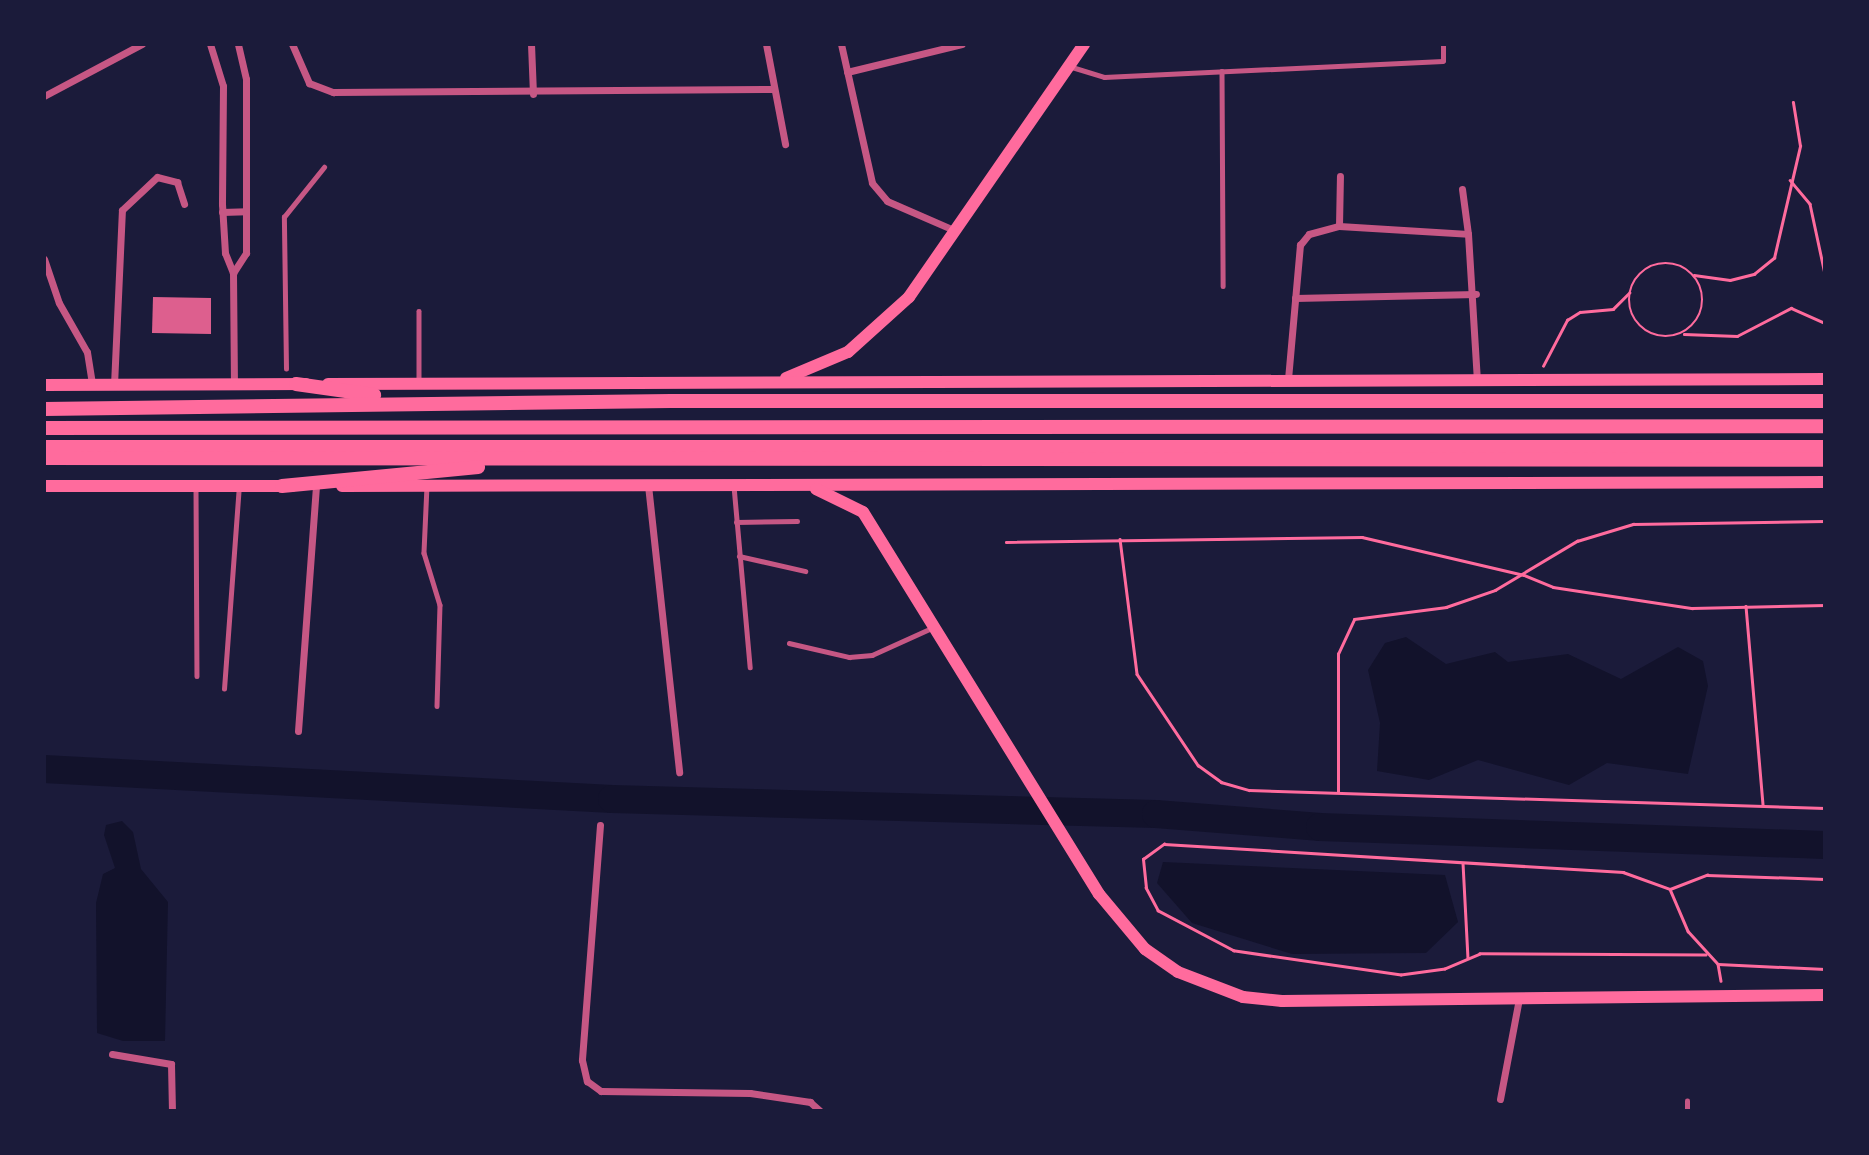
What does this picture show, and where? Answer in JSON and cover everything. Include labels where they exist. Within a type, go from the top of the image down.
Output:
[{"type":"main road","points":[[772,382],[828,364],[868,337],[909,297],[1084,44]]},
{"type":"main road","points":[[44,385],[1825,379]]},
{"type":"main road","points":[[296,384],[313,391],[532,402]]},
{"type":"main road","points":[[44,409],[532,402],[1825,401]]},
{"type":"main road","points":[[44,428],[1825,426]]},
{"type":"main road","points":[[44,447],[1825,447]]},
{"type":"main road","points":[[44,458],[1825,460]]},
{"type":"main road","points":[[282,486],[549,460]]},
{"type":"main road","points":[[44,486],[1825,482]]},
{"type":"main road","points":[[806,486],[863,512],[938,625],[1031,781],[1078,852],[1099,894],[1144,949],[1209,986],[1282,1001],[1825,995]]},
{"type":"street","points":[[44,96],[142,44]]},
{"type":"street","points":[[210,44],[223,86],[222,212],[233,273],[234,384]]},
{"type":"street","points":[[233,273],[246,253],[246,79],[237,44]]},
{"type":"street","points":[[292,44],[309,83],[321,91],[533,94],[774,89]]},
{"type":"street","points":[[531,44],[533,94]]},
{"type":"street","points":[[766,44],[785,144]]},
{"type":"street","points":[[841,44],[872,183],[887,201],[957,231]]},
{"type":"street","points":[[847,72],[961,44]]},
{"type":"street","points":[[1339,226],[1340,176]]},
{"type":"street","points":[[114,385],[122,210],[157,177],[177,181],[184,204]]},
{"type":"street","points":[[1462,189],[1476,294],[1477,380]]},
{"type":"street","points":[[222,212],[246,211]]},
{"type":"street","points":[[1288,379],[1295,298],[1304,238],[1339,226],[1468,234]]},
{"type":"street","points":[[44,259],[59,303],[88,352],[92,385]]},
{"type":"street","points":[[1295,298],[1476,294]]},
{"type":"street","points":[[648,485],[679,772]]},
{"type":"street","points":[[298,731],[316,486]]},
{"type":"street","points":[[600,825],[582,1060],[587,1081],[601,1091],[750,1093],[810,1102],[820,1111]]},
{"type":"street","points":[[1500,1099],[1519,998]]},
{"type":"street","points":[[112,1054],[171,1064],[172,1111]]},
{"type":"lane","points":[[1069,66],[1104,77],[1443,61],[1443,44]]},
{"type":"lane","points":[[1222,71],[1223,286]]},
{"type":"lane","points":[[286,369],[284,217],[324,167]]},
{"type":"lane","points":[[419,311],[419,383]]},
{"type":"lane","points":[[427,485],[424,553],[440,605],[437,706]]},
{"type":"lane","points":[[196,486],[197,676]]},
{"type":"lane","points":[[224,689],[239,486]]},
{"type":"lane","points":[[734,486],[750,667]]},
{"type":"lane","points":[[736,522],[797,521]]},
{"type":"lane","points":[[739,555],[805,571]]},
{"type":"lane","points":[[789,643],[849,657],[872,655],[938,625]]},
{"type":"lane","points":[[1687,1101],[1687,1111]]},
{"type":"path","points":[[1542,369],[1567,320],[1580,312],[1613,309],[1650,267],[1674,264],[1694,275],[1730,281],[1754,274],[1774,258],[1800,146],[1793,103]]},
{"type":"path","points":[[1790,180],[1810,204],[1825,274]]},
{"type":"path","points":[[1681,334],[1702,311],[1694,275]]},
{"type":"path","points":[[1629,293],[1640,327],[1663,338],[1681,334],[1737,337],[1791,308],[1825,323]]},
{"type":"path","points":[[1338,791],[1338,654],[1354,619],[1446,607],[1524,575],[1577,541],[1633,524],[1825,521]]},
{"type":"path","points":[[1006,542],[1362,537],[1524,575],[1553,587],[1692,608],[1825,605]]},
{"type":"path","points":[[1120,539],[1137,674],[1198,765],[1221,782],[1249,790],[1825,808]]},
{"type":"path","points":[[1746,606],[1763,806]]},
{"type":"path","points":[[1706,954],[1506,953],[1401,975],[1234,951],[1158,911],[1146,888],[1143,859],[1164,844],[1623,872],[1670,889],[1707,876],[1825,879]]},
{"type":"path","points":[[1463,863],[1468,959]]},
{"type":"path","points":[[1670,889],[1706,954],[1718,964],[1825,969]]},
{"type":"path","points":[[1718,964],[1723,995]]},
{"type":"shaded area","points":[[1406,637],[1446,664],[1495,652],[1508,662],[1568,654],[1621,679],[1678,647],[1703,661],[1708,686],[1688,774],[1607,763],[1569,785],[1478,760],[1429,780],[1377,771],[1380,723],[1368,670],[1385,643]]},
{"type":"shaded area","points":[[122,821],[133,832],[141,869],[168,902],[165,1041],[123,1041],[97,1033],[96,903],[103,874],[115,868],[104,835],[106,825]]},
{"type":"shaded area","points":[[1163,862],[1445,875],[1458,922],[1426,953],[1292,954],[1192,923],[1157,883]]},
{"type":"building","points":[[153,297],[211,298],[211,334],[152,333]]},
{"type":"waterway","points":[[44,769],[612,799],[1156,814],[1320,827],[1825,845]]}]
